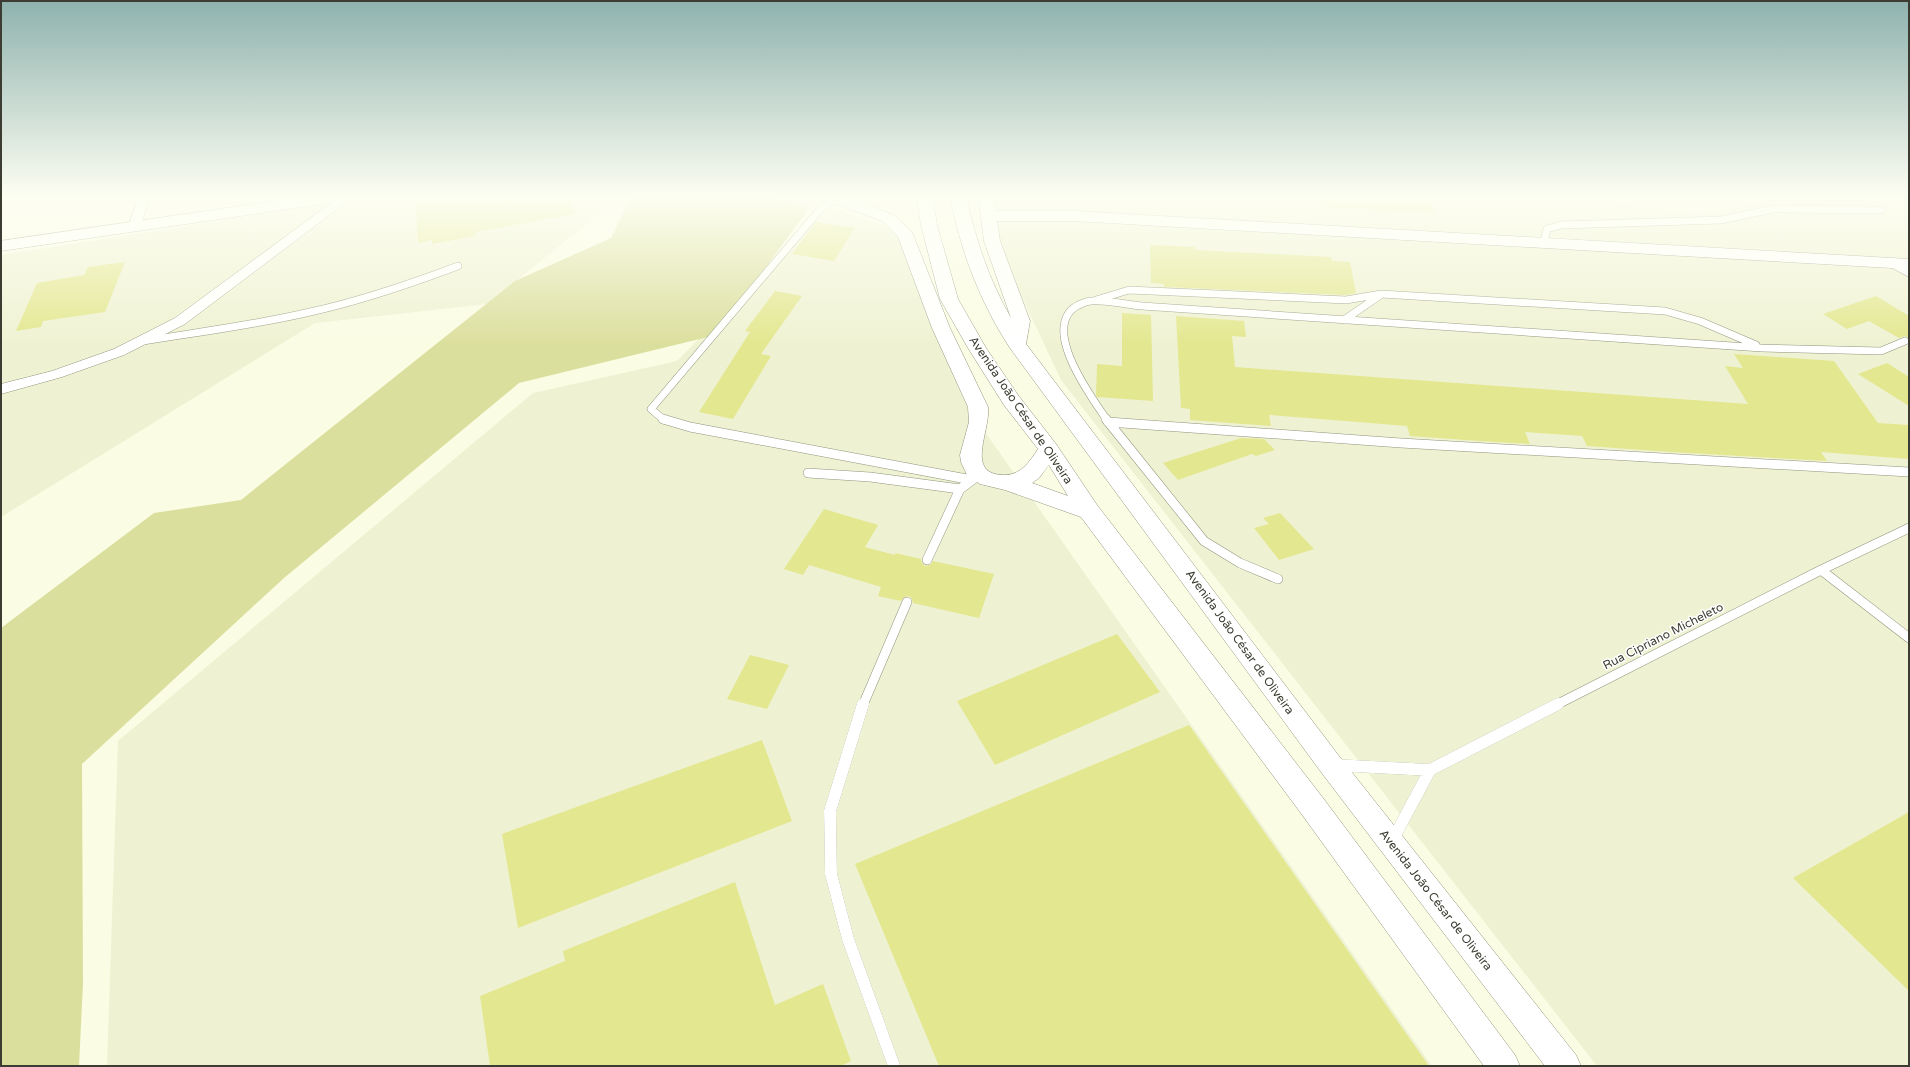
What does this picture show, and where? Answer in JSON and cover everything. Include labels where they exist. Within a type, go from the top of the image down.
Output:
[{"type":"street","points":[[1,389],[57,374],[119,352],[180,321],[283,245]]},
{"type":"street","points":[[910,245],[941,328],[978,407],[981,417],[972,447],[971,462],[976,477],[1005,482],[1090,512]]},
{"type":"street","name":"Avenida João César de Oliveira","points":[[934,245],[949,299],[977,348],[1011,400],[1049,448],[1090,512],[1314,807],[1504,1066]]},
{"type":"street","name":"Avenida João César de Oliveira","points":[[971,245],[987,292],[1017,344],[1330,764],[1565,1066]]},
{"type":"street","points":[[993,245],[1020,321],[1017,344]]},
{"type":"street","points":[[1588,245],[1909,264]]},
{"type":"street","points":[[1005,482],[1020,481],[1029,476],[1049,448]]},
{"type":"lane","points":[[790,245],[652,409],[665,421],[690,427],[976,477]]},
{"type":"lane","points":[[1892,264],[1909,273]]},
{"type":"lane","points":[[140,341],[245,325],[332,307],[426,278],[458,266]]},
{"type":"lane","points":[[1278,579],[1233,561],[1222,555],[1204,541],[1108,422],[1083,385],[1065,347],[1065,319],[1073,308],[1129,290],[1346,300],[1381,294],[1681,313],[1762,348]]},
{"type":"lane","points":[[1344,320],[1381,294]]},
{"type":"lane","points":[[1091,301],[1344,320],[1762,348],[1881,351],[1905,341]]},
{"type":"lane","points":[[1108,422],[1400,443],[1909,472]]},
{"type":"lane","points":[[808,473],[850,474],[892,479],[944,489],[960,489]]},
{"type":"lane","points":[[927,560],[960,489],[976,477]]},
{"type":"lane","name":"Rua Cipriano Micheleto","points":[[1430,770],[1822,570],[1909,528]]},
{"type":"lane","points":[[1822,570],[1909,638]]},
{"type":"lane","points":[[894,1066],[848,939],[831,874],[830,811],[867,693],[907,602]]},
{"type":"lane","points":[[1330,764],[1430,770],[1391,842]]},
{"type":"shaded area","points":[[66,245],[561,245],[487,304],[315,323],[1,517],[1,255]]},
{"type":"shaded area","points":[[792,245],[904,245],[973,415],[1432,1066],[107,1066],[118,741],[533,393],[677,361]]},
{"type":"shaded area","points":[[997,245],[1909,245],[1909,1066],[1597,1066],[1061,380]]},
{"type":"green space","points":[[596,245],[782,245],[716,335],[519,383],[284,578],[82,764],[83,983],[79,1066],[1,1066],[1,628],[154,513],[241,500],[515,281]]},
{"type":"building","points":[[799,245],[844,245],[834,261],[792,254]]},
{"type":"building","points":[[1150,245],[1195,247],[1195,250],[1331,257],[1332,261],[1350,262],[1356,293],[1346,295],[1164,287],[1164,284],[1151,283]]},
{"type":"building","points":[[125,262],[105,312],[43,321],[41,327],[16,331],[37,283],[84,275],[88,267]]},
{"type":"building","points":[[775,291],[802,296],[761,354],[771,356],[733,419],[699,412],[750,332],[745,331]]},
{"type":"building","points":[[1876,296],[1909,316],[1909,338],[1905,336],[1899,338],[1869,321],[1847,329],[1823,314]]},
{"type":"building","points":[[1122,313],[1151,315],[1153,401],[1097,397],[1096,395],[1097,364],[1122,366]]},
{"type":"building","points":[[1176,316],[1244,321],[1246,337],[1232,336],[1235,367],[1748,404],[1725,366],[1743,368],[1734,354],[1834,361],[1878,423],[1909,425],[1909,459],[1821,452],[1827,461],[1671,452],[1587,446],[1582,436],[1525,432],[1530,444],[1479,441],[1410,436],[1407,426],[1269,415],[1271,426],[1190,420],[1190,409],[1181,408]]},
{"type":"building","points":[[1887,363],[1909,377],[1909,406],[1858,374]]},
{"type":"building","points":[[1241,438],[1264,439],[1275,450],[1256,456],[1252,454],[1178,480],[1163,463]]},
{"type":"building","points":[[824,509],[878,525],[865,547],[895,555],[895,553],[921,559],[925,566],[930,565],[933,561],[994,574],[979,618],[913,603],[909,596],[904,597],[901,601],[878,596],[881,587],[809,565],[803,575],[784,569]]},
{"type":"building","points":[[1280,513],[1314,549],[1279,560],[1254,528],[1269,524],[1263,518]]},
{"type":"building","points":[[1117,634],[1160,692],[995,765],[957,701]]},
{"type":"building","points":[[750,655],[789,665],[767,709],[727,699]]},
{"type":"building","points":[[1189,725],[1429,1066],[939,1066],[855,864]]},
{"type":"building","points":[[762,740],[792,821],[518,928],[502,834]]},
{"type":"building","points":[[1909,812],[1909,991],[1793,878]]},
{"type":"building","points":[[735,882],[775,1005],[823,984],[851,1061],[841,1066],[490,1066],[480,996],[565,961],[563,951]]}]
